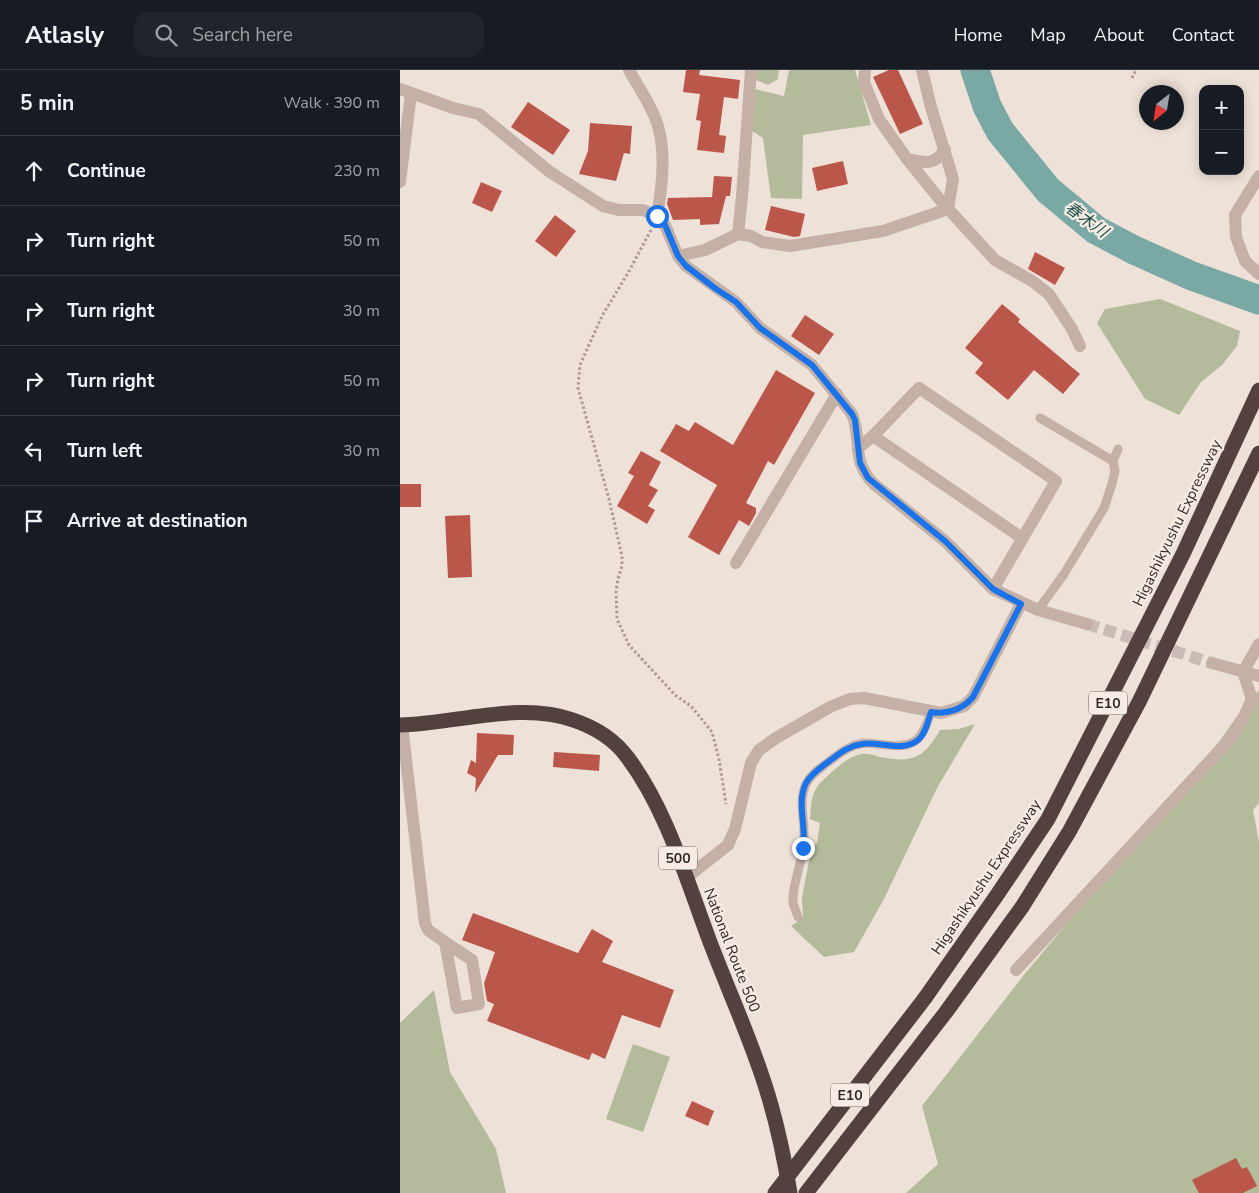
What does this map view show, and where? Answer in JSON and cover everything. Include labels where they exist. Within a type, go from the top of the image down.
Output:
[{"type":"highway","name":"Higashikyushu Expressway","points":[[775,1193],[925,998],[998,895],[1048,819],[1179,562],[1259,390]]},
{"type":"highway","name":"E10","points":[[806,1193],[946,1012],[1022,907],[1070,832],[1139,702],[1259,453]]},
{"type":"highway","name":"National Route 500","points":[[401,725],[428,724],[502,714],[540,713],[555,715],[589,727],[618,746],[638,772],[660,813],[686,878],[764,1082],[790,1193]]},
{"type":"street","points":[[629,70],[652,110],[658,126],[662,165],[661,192],[657,216]]},
{"type":"street","points":[[738,234],[750,70]]},
{"type":"street","points":[[865,70],[864,82],[879,119],[908,158],[948,209],[995,260],[1032,281],[1049,294],[1072,329],[1080,346]]},
{"type":"street","points":[[922,70],[953,179],[948,209]]},
{"type":"street","points":[[400,182],[406,91],[453,108],[479,114],[550,172],[603,206],[620,210],[643,210],[657,216],[665,225],[678,256],[693,272],[736,302],[760,328],[812,365],[837,394],[855,420],[860,463],[868,478],[945,541],[993,589],[1021,604],[1087,624]]},
{"type":"street","points":[[908,158],[926,163],[938,159],[945,149]]},
{"type":"street","points":[[1259,176],[1235,215],[1236,236],[1245,261],[1259,274]]},
{"type":"street","points":[[678,256],[706,250],[738,234],[751,236],[762,242],[790,246],[883,231],[948,209]]},
{"type":"street","points":[[858,448],[873,436],[919,388],[1056,481],[993,589]]},
{"type":"street","points":[[736,563],[837,394]]},
{"type":"street","points":[[873,436],[1022,538]]},
{"type":"street","points":[[686,878],[728,845],[735,829],[751,763],[759,750],[830,706],[850,700],[864,698],[931,712],[947,713],[964,706],[973,697],[1021,604]]},
{"type":"street","points":[[1016,970],[1232,737],[1243,719],[1252,698],[1243,672],[1259,644]]},
{"type":"street","points":[[1212,663],[1259,676]]},
{"type":"street","points":[[401,725],[423,913],[428,930],[472,960],[479,1004],[457,1008],[445,942]]},
{"type":"lane","points":[[1040,418],[1113,461]]},
{"type":"lane","points":[[1038,610],[1064,574],[1099,518],[1112,484],[1115,471],[1113,461],[1118,449]]},
{"type":"lane","points":[[798,917],[793,903],[793,896],[804,842],[802,808],[806,783],[814,773],[850,747],[871,743],[898,746],[917,741],[924,732],[931,712]]},
{"type":"path","points":[[1132,78],[1136,70]]},
{"type":"path","points":[[657,216],[645,243],[602,316],[580,365],[578,388],[609,499],[622,556],[622,566],[616,592],[618,618],[629,645],[675,695],[691,706],[712,732],[719,759],[726,804]]},
{"type":"green space","points":[[752,70],[779,70],[778,79],[768,85],[756,80]]},
{"type":"green space","points":[[789,70],[855,70],[871,125],[803,135],[802,199],[771,198],[763,138],[746,127],[751,88],[784,96]]},
{"type":"green space","points":[[1160,299],[1240,331],[1237,346],[1222,365],[1201,382],[1179,415],[1145,399],[1097,323],[1105,309]]},
{"type":"green space","points":[[1259,690],[1259,803],[1253,810],[1259,842],[1259,1193],[906,1193],[938,1164],[922,1106],[1023,976],[1219,742],[1237,716]]},
{"type":"green space","points":[[975,724],[937,788],[884,899],[854,952],[824,957],[791,926],[803,918],[802,897],[812,846],[817,843],[820,823],[810,819],[812,800],[817,787],[839,766],[855,756],[866,754],[891,759],[909,759],[922,753],[940,730],[959,729]]},
{"type":"green space","points":[[434,990],[450,1072],[496,1149],[506,1193],[400,1193],[400,1023]]},
{"type":"green space","points":[[633,1044],[670,1057],[643,1132],[606,1119]]},
{"type":"building","points":[[686,70],[700,70],[699,75],[740,80],[738,99],[724,97],[719,135],[726,136],[724,153],[697,150],[701,121],[696,120],[700,94],[683,92]]},
{"type":"building","points":[[889,70],[898,70],[923,124],[900,134],[873,77]]},
{"type":"building","points":[[528,102],[570,130],[553,155],[511,127]]},
{"type":"building","points":[[590,123],[632,126],[630,154],[624,153],[616,181],[579,174],[588,151]]},
{"type":"building","points":[[843,161],[848,184],[817,191],[812,168]]},
{"type":"building","points":[[714,176],[732,177],[730,196],[726,196],[719,224],[700,225],[700,219],[673,220],[667,204],[668,198],[712,197]]},
{"type":"building","points":[[481,182],[502,191],[492,212],[472,203]]},
{"type":"building","points":[[771,206],[805,214],[800,236],[794,237],[765,230]]},
{"type":"building","points":[[555,215],[576,231],[556,257],[535,241]]},
{"type":"building","points":[[1035,252],[1065,268],[1055,285],[1028,269]]},
{"type":"building","points":[[1002,304],[1020,319],[1018,322],[1080,374],[1063,394],[1034,370],[1008,400],[975,373],[983,363],[965,348]]},
{"type":"building","points":[[805,315],[834,334],[819,355],[791,336]]},
{"type":"building","points":[[776,370],[815,393],[774,465],[768,461],[746,503],[756,508],[756,513],[749,526],[739,520],[719,555],[688,537],[717,485],[660,451],[676,424],[689,431],[695,422],[733,445]]},
{"type":"building","points":[[641,451],[661,462],[649,485],[658,490],[648,506],[655,510],[647,524],[617,506],[634,476],[628,473]]},
{"type":"building","points":[[400,484],[421,484],[421,507],[400,507]]},
{"type":"building","points":[[470,515],[472,577],[448,578],[445,516]]},
{"type":"building","points":[[477,733],[514,735],[513,755],[498,755],[475,793],[476,778],[467,773],[471,760],[476,763]]},
{"type":"building","points":[[554,752],[600,755],[599,771],[553,767]]},
{"type":"building","points":[[473,913],[578,953],[592,929],[613,941],[602,962],[674,990],[660,1028],[622,1015],[605,1059],[592,1053],[589,1060],[487,1021],[494,1004],[487,1001],[484,983],[495,952],[462,940]]},
{"type":"building","points":[[692,1101],[714,1111],[708,1126],[685,1116]]},
{"type":"building","points":[[1236,1158],[1242,1169],[1247,1167],[1257,1186],[1243,1193],[1199,1193],[1192,1180]]},
{"type":"waterway","name":"春木川","points":[[975,70],[987,106],[1000,131],[1048,190],[1096,230],[1134,250],[1192,276],[1259,300]]},
{"type":"tunnel","points":[[1087,624],[1212,663]]},
{"type":"route","points":[[657,216],[665,225],[678,256],[686,266],[736,302],[760,328],[782,342],[822,375],[855,420],[860,463],[862,470],[868,478],[945,541],[985,583],[1021,604],[973,697],[968,703],[947,713],[931,712],[921,737],[911,744],[898,746],[871,743],[850,747],[814,773],[806,783],[804,790],[802,808],[803,848]]}]
